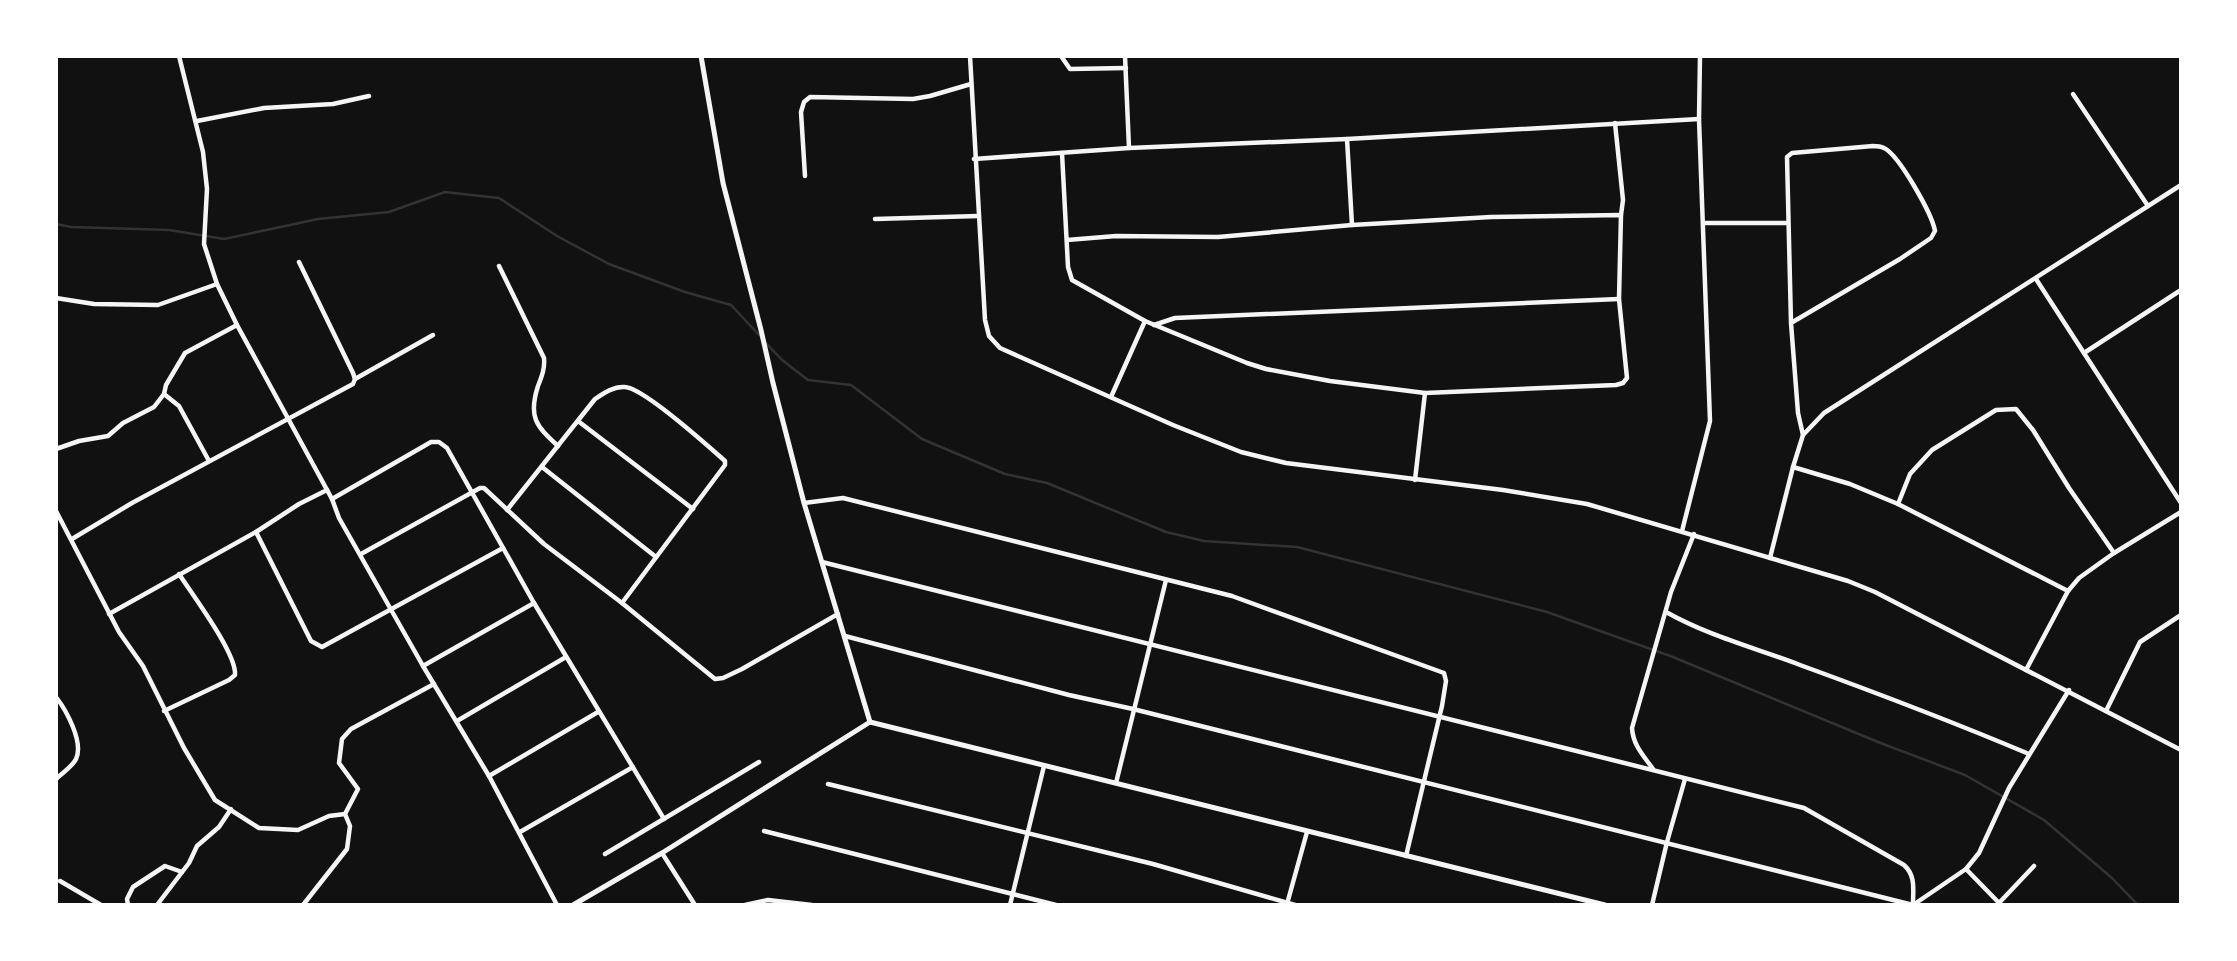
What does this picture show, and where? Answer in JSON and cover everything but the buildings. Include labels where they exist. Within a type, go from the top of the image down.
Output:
[{"type":"street","points":[[179,56],[197,121],[207,189],[204,244],[217,284],[332,499],[339,518],[433,684],[489,776],[557,905]]},
{"type":"street","points":[[701,56],[723,183],[767,360],[804,503],[870,722]]},
{"type":"street","points":[[970,56],[985,320],[989,336],[1000,348],[1056,375],[1241,452],[1286,463],[1503,490],[1587,504],[1848,581],[2069,690],[2181,750]]},
{"type":"street","points":[[1061,56],[1070,69],[1126,68]]},
{"type":"street","points":[[1125,56],[1129,148]]},
{"type":"street","points":[[1682,531],[1710,421],[1699,118],[1700,56]]},
{"type":"street","points":[[805,176],[801,112],[804,102],[810,97],[913,99],[971,84]]},
{"type":"street","points":[[2073,94],[2148,206]]},
{"type":"street","points":[[197,121],[283,105],[333,104],[369,96]]},
{"type":"street","points":[[974,159],[1129,148],[1347,139],[1699,118]]},
{"type":"street","points":[[1062,153],[1068,267],[1072,280],[1154,325],[1266,369],[1330,381],[1425,393],[1623,383],[1628,378],[1619,299],[1623,200],[1615,123]]},
{"type":"street","points":[[1347,139],[1352,225]]},
{"type":"street","points":[[1791,323],[1900,259],[1931,238],[1935,231],[1934,222],[1910,179],[1886,149],[1873,146],[1792,153],[1787,158],[1791,323],[1798,413],[1804,435]]},
{"type":"street","points":[[1770,558],[1804,435],[1824,413],[2181,185]]},
{"type":"street","points":[[1067,240],[1116,236],[1218,237],[1352,225],[1621,215]]},
{"type":"street","points":[[875,219],[978,216]]},
{"type":"street","points":[[1704,223],[1788,223]]},
{"type":"street","points":[[299,262],[355,379]]},
{"type":"street","points":[[499,266],[544,358],[545,366],[535,395],[533,413],[540,429],[558,446]]},
{"type":"street","points":[[2036,279],[2181,503]]},
{"type":"street","points":[[56,298],[94,304],[158,305],[217,284]]},
{"type":"street","points":[[2084,353],[2181,290]]},
{"type":"street","points":[[1154,325],[1175,318],[1619,299]]},
{"type":"street","points":[[1111,397],[1145,321]]},
{"type":"street","points":[[56,449],[79,441],[108,436],[123,423],[154,407],[164,394],[166,385],[185,353],[237,325]]},
{"type":"street","points":[[72,539],[208,461],[353,384],[355,379],[433,335]]},
{"type":"street","points":[[507,510],[595,398],[624,386],[638,390],[725,461],[693,509],[622,603]]},
{"type":"street","points":[[1415,480],[1425,393]]},
{"type":"street","points":[[164,394],[179,406],[208,461]]},
{"type":"street","points":[[1898,504],[1910,474],[1931,450],[1996,410],[2017,409],[2114,552]]},
{"type":"street","points":[[578,421],[693,509]]},
{"type":"street","points":[[332,499],[431,442],[439,442],[447,448],[534,603],[664,819]]},
{"type":"street","points":[[542,467],[656,557]]},
{"type":"street","points":[[1793,467],[1850,484],[1898,504],[2068,591]]},
{"type":"street","points":[[361,554],[484,488],[544,544],[622,603],[709,677],[723,678],[838,614]]},
{"type":"street","points":[[109,614],[327,490]]},
{"type":"street","points":[[804,503],[843,498],[1232,596],[1444,673],[1446,681],[1440,715],[1406,857]]},
{"type":"street","points":[[56,511],[109,614],[144,666],[164,710],[215,800],[259,828],[298,830],[329,816],[345,814]]},
{"type":"street","points":[[2026,670],[2068,591],[2079,578],[2114,552],[2181,512]]},
{"type":"street","points":[[256,532],[311,641],[322,647],[503,548]]},
{"type":"street","points":[[1654,769],[1638,750],[1632,727],[1678,573],[1694,534]]},
{"type":"street","points":[[822,562],[1770,799],[1819,815],[1904,865],[1911,872],[1913,879],[1913,905]]},
{"type":"street","points":[[164,710],[229,680],[235,675],[236,668],[223,642],[179,573]]},
{"type":"street","points":[[1116,783],[1166,580]]},
{"type":"street","points":[[423,666],[534,603]]},
{"type":"street","points":[[1666,612],[1721,639],[1905,702],[2029,754]]},
{"type":"street","points":[[2106,711],[2140,642],[2181,615]]},
{"type":"street","points":[[845,636],[1069,695],[1913,905],[1966,869],[1979,853],[2007,792],[2069,690]]},
{"type":"street","points":[[457,721],[566,657]]},
{"type":"street","points":[[303,905],[347,849],[349,826],[345,814],[358,789],[339,763],[342,739],[365,720],[433,684]]},
{"type":"street","points":[[56,697],[66,709],[74,729],[77,752],[76,759],[56,779]]},
{"type":"street","points":[[489,776],[598,712]]},
{"type":"street","points":[[573,905],[662,853],[870,722],[1605,905]]},
{"type":"street","points":[[605,854],[759,762]]},
{"type":"street","points":[[1010,905],[1044,766]]},
{"type":"street","points":[[520,832],[633,767]]},
{"type":"street","points":[[1652,905],[1685,779]]},
{"type":"street","points":[[828,784],[1153,864],[1295,905]]},
{"type":"street","points":[[157,905],[189,863],[197,846],[219,827],[231,809]]},
{"type":"street","points":[[764,831],[1056,905]]},
{"type":"street","points":[[1287,904],[1307,832]]},
{"type":"street","points":[[662,853],[695,905]]},
{"type":"street","points":[[128,905],[127,900],[133,887],[165,866],[182,872]]},
{"type":"street","points":[[1966,869],[2000,904],[2034,866]]},
{"type":"street","points":[[60,881],[101,905]]},
{"type":"street","points":[[746,905],[768,900],[812,905]]},
{"type":"waterway","points":[[56,224],[71,227],[169,230],[224,239],[318,219],[389,212],[445,192],[499,198],[557,236],[609,264],[685,292],[731,305],[762,338]]},
{"type":"waterway","points":[[766,343],[782,360],[808,380],[851,385],[922,439],[1005,474],[1047,483],[1166,532],[1204,541],[1297,547],[1547,612],[1673,657],[1965,775],[2044,820],[2112,878],[2138,905]]}]
